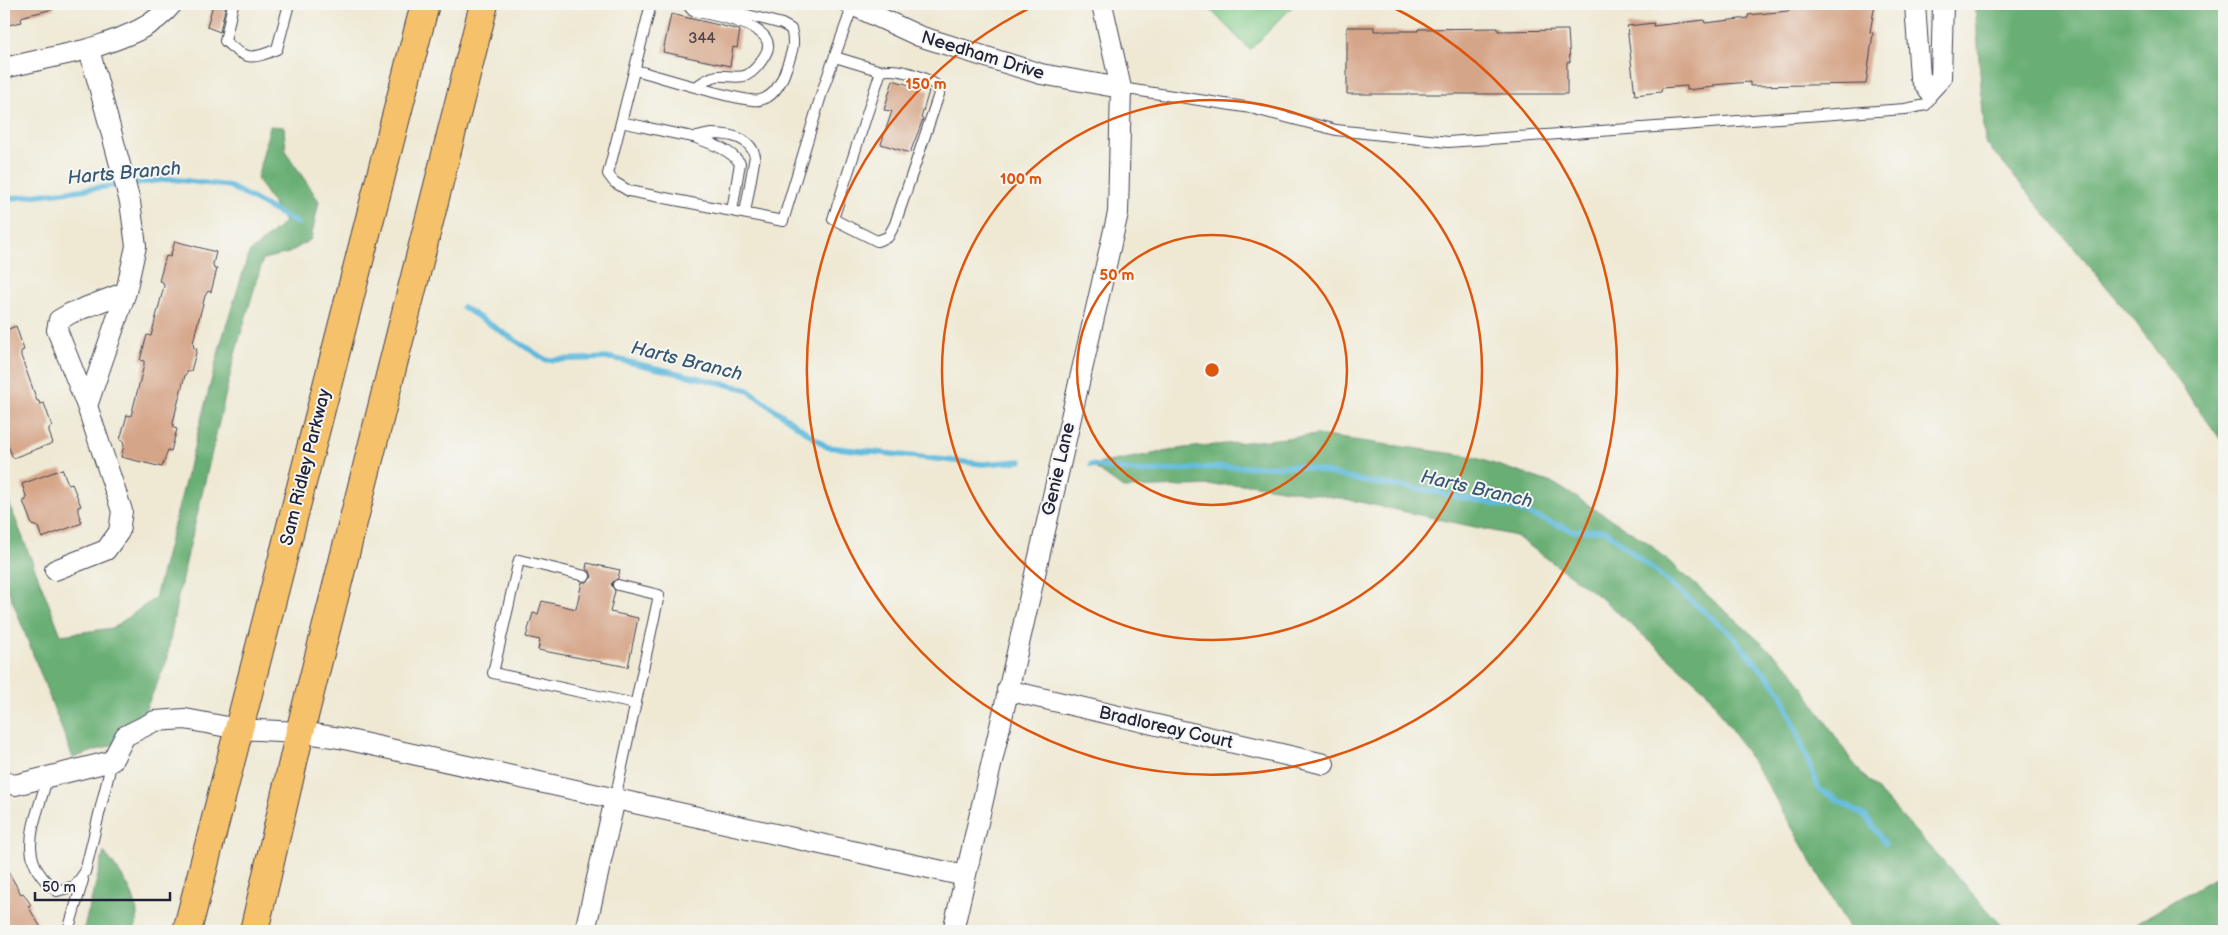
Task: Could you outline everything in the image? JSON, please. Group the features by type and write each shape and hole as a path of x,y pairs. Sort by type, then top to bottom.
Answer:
{"main road":[{"name":"Sam Ridley Parkway","path":"187,931 425,4"},
{"path":"433,205 426,175 443,91 464,4"},
{"path":"254,931 300,732 484,4"},
{"path":"433,205 449,183 459,154 499,4"}],"street":[{"path":"4,68 89,49 138,32 163,16 172,4"},
{"name":"Needham Drive","path":"852,4 919,36 1041,74 1121,88"},
{"name":"Genie Lane","path":"953,931 1118,213 1121,88 1102,4"},
{"path":"1916,4 1920,77 1929,91 1941,78 1943,4"},
{"path":"87,406 126,292 136,246 130,202 89,49"},
{"path":"55,570 106,550 119,532 122,511 87,406 57,330 59,320 71,313 126,292"},
{"name":"Bradloreay Court","path":"1007,690 1324,764"},
{"path":"4,782 15,786 112,761 125,736 155,720 185,719 238,729 300,732 340,738 965,876"},
{"path":"585,931 614,798"}],"lane":[{"path":"233,4 225,41 237,52 258,58 277,49 289,4"},
{"path":"651,4 608,174 614,182 629,191 783,221 852,4"},
{"path":"687,4 693,11 748,24 761,33 767,43 767,52 758,65 748,74 738,77 714,76 696,86"},
{"path":"635,70 759,101 769,96 782,80 795,42 791,29 782,24 706,4"},
{"path":"835,57 881,72 890,69 928,80 936,85 939,94 895,224 888,237 877,241 833,219 881,72"},
{"path":"1121,88 1251,108 1336,130 1448,142 1905,109 1926,104 1930,99 1929,91"},
{"path":"621,122 696,138 720,147 735,157 740,163 732,211"},
{"path":"696,138 710,134 736,137 747,141 753,148 755,156 753,173 745,214"},
{"path":"585,576 519,560 493,673 635,704"},
{"path":"614,798 659,595 618,585"},
{"path":"68,931 85,872 112,761"},
{"path":"47,778 32,830 30,850 41,876 57,891 75,886 85,872"}],"green space":[{"path":"1205,4 1295,4 1250,50"},
{"path":"1975,4 2224,4 2224,444 2131,316 1985,142"},
{"path":"270,126 284,127 286,152 319,201 311,239 289,253 263,259 235,354 178,596 166,663 133,738 73,758 4,579 4,490 61,635 113,628 155,598 222,339 249,253 285,222 257,179"},
{"path":"1317,435 1470,456 1555,484 1647,542 1791,669 1855,766 2007,931 1851,931 1766,782 1706,691 1600,597 1516,536 1351,500 1250,484 1123,488 1091,465 1185,448"},
{"path":"104,852 124,879 134,899 137,920 134,931 83,931"},
{"path":"2224,872 2224,931 2123,931"}],"building":[{"path":"4,4 53,4 54,9 24,16 21,19 22,22 4,26"},
{"path":"213,4 226,4 220,32 207,27"},
{"path":"1796,4 1875,4 1870,32 1873,33 1866,84 1750,86 1750,82 1713,85 1714,87 1687,90 1687,86 1662,88 1661,92 1635,95 1627,26 1654,23 1653,26 1704,20 1705,23 1748,18 1748,15 1788,11"},
{"path":"671,14 740,30 737,48 733,47 730,66 663,52"},
{"path":"1347,27 1374,27 1374,31 1498,28 1498,31 1568,30 1570,62 1567,62 1567,94 1347,94"},
{"path":"893,80 929,91 921,118 923,119 910,153 881,144 892,111 884,110"},
{"path":"175,241 216,252 213,264 214,269 217,269 211,292 208,291 205,296 196,330 193,343 194,348 197,349 191,371 188,371 185,375 176,410 173,423 174,428 177,429 171,451 168,450 162,467 121,457 124,445 123,441 120,440 127,415 131,416 144,365 144,361 140,360 147,335 151,336 164,286 163,282 159,281 166,256 170,257"},
{"path":"16,326 24,350 21,351 21,356 37,401 40,404 44,403 52,426 49,428 49,432 53,443 13,458 4,436 4,331"},
{"path":"62,469 69,485 72,484 81,506 78,507 78,512 82,523 42,538 38,527 32,525 23,501 26,500 26,496 22,484"},
{"path":"587,563 620,570 618,578 611,584 615,591 610,612 638,618 628,667 538,650 540,640 526,637 533,613 538,614 542,601 576,609 582,582 587,582 592,577 590,571 586,569"},
{"path":"4,864 21,894 23,893 31,905 28,906 43,931 4,931"}],"waterway":[{"name":"Harts Branch","path":"4,199 171,179 229,186 297,223"},
{"name":"Harts Branch","path":"463,307 546,360 612,358 746,389 827,447 983,464 1021,461"},
{"name":"Harts Branch","path":"1091,465 1140,472 1223,467 1299,466 1361,481 1426,490 1512,508 1574,531 1605,530 1730,633 1781,692 1819,789 1866,817 1885,843"}]}
